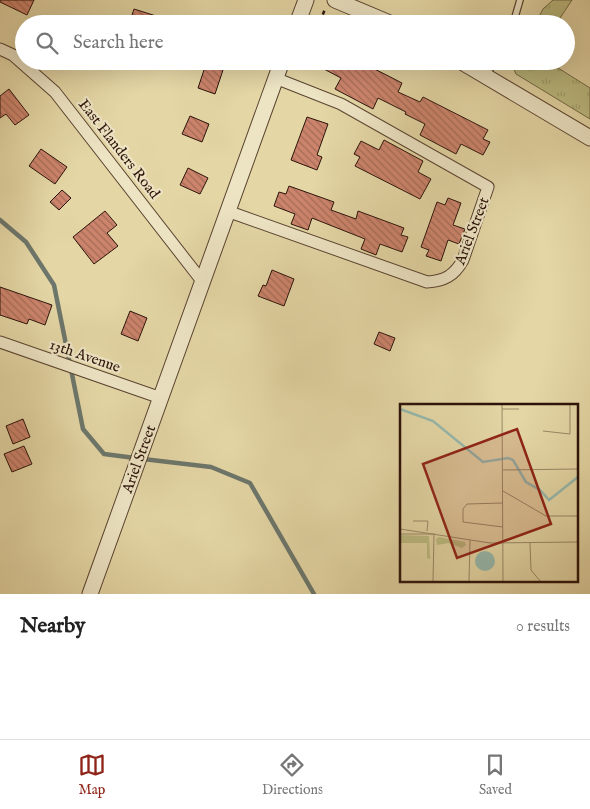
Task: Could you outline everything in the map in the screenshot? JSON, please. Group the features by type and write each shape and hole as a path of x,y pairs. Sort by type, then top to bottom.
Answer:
{"street":[{"path":"300,15 306,0"},
{"path":"335,0 371,15"},
{"name":"East Flanders Road","path":"0,49 15,57"},
{"name":"East Flanders Road","path":"30,70 55,92 202,281"},
{"name":"Ariel Street","path":"90,594 278,70"},
{"path":"475,70 590,138"},
{"name":"Ariel Street","path":"227,210 427,282 450,277 458,270 463,260 488,187 341,104 275,78"},
{"name":"13th Avenue","path":"0,342 161,398"}],"lane":[{"path":"516,15 520,0"},
{"path":"485,76 489,70"}],"green space":[{"path":"553,0 572,0 562,15 540,15 543,9"},
{"path":"514,70 561,70 590,88 590,119 516,74"}],"building":[{"path":"0,0 34,0 27,15 0,2"},
{"path":"134,9 153,15 132,15"},
{"path":"204,70 223,70 215,94 198,88"},
{"path":"326,70 377,70 402,83 398,92 420,102 423,97 488,130 483,139 490,142 483,155 461,144 456,154 420,135 425,124 405,114 406,112 378,98 373,109 335,89 341,78"},
{"path":"9,89 29,115 15,125 6,114 0,118 0,96"},
{"path":"190,116 209,124 202,142 182,134"},
{"path":"307,117 328,124 317,155 322,157 317,170 291,160"},
{"path":"384,140 423,161 418,172 431,179 420,199 355,166 360,157 354,154 361,141 379,150"},
{"path":"41,149 67,167 55,184 29,166"},
{"path":"188,168 208,178 200,194 180,185"},
{"path":"289,186 334,202 331,210 356,219 358,211 404,228 401,235 408,237 402,252 380,244 376,255 361,249 365,239 312,218 308,230 291,224 295,214 274,206 279,192 286,194"},
{"path":"62,190 71,198 59,210 50,202"},
{"path":"448,198 461,203 453,225 465,229 459,244 448,240 441,261 426,256 429,250 421,247 437,202 445,205"},
{"path":"105,211 117,225 107,233 118,246 94,264 73,237"},
{"path":"272,270 294,279 284,306 258,296 263,285 266,286"},
{"path":"0,287 52,305 45,325 29,319 27,324 0,315"},
{"path":"130,311 147,318 138,341 121,334"},
{"path":"379,332 395,338 390,351 374,344"},
{"path":"23,419 30,437 13,444 6,426"},
{"path":"24,446 32,464 12,472 4,454"}],"waterway":[{"path":"0,220 26,242 54,285 83,429 104,454 135,458"},
{"path":"143,459 211,467 250,483 314,594"}]}
